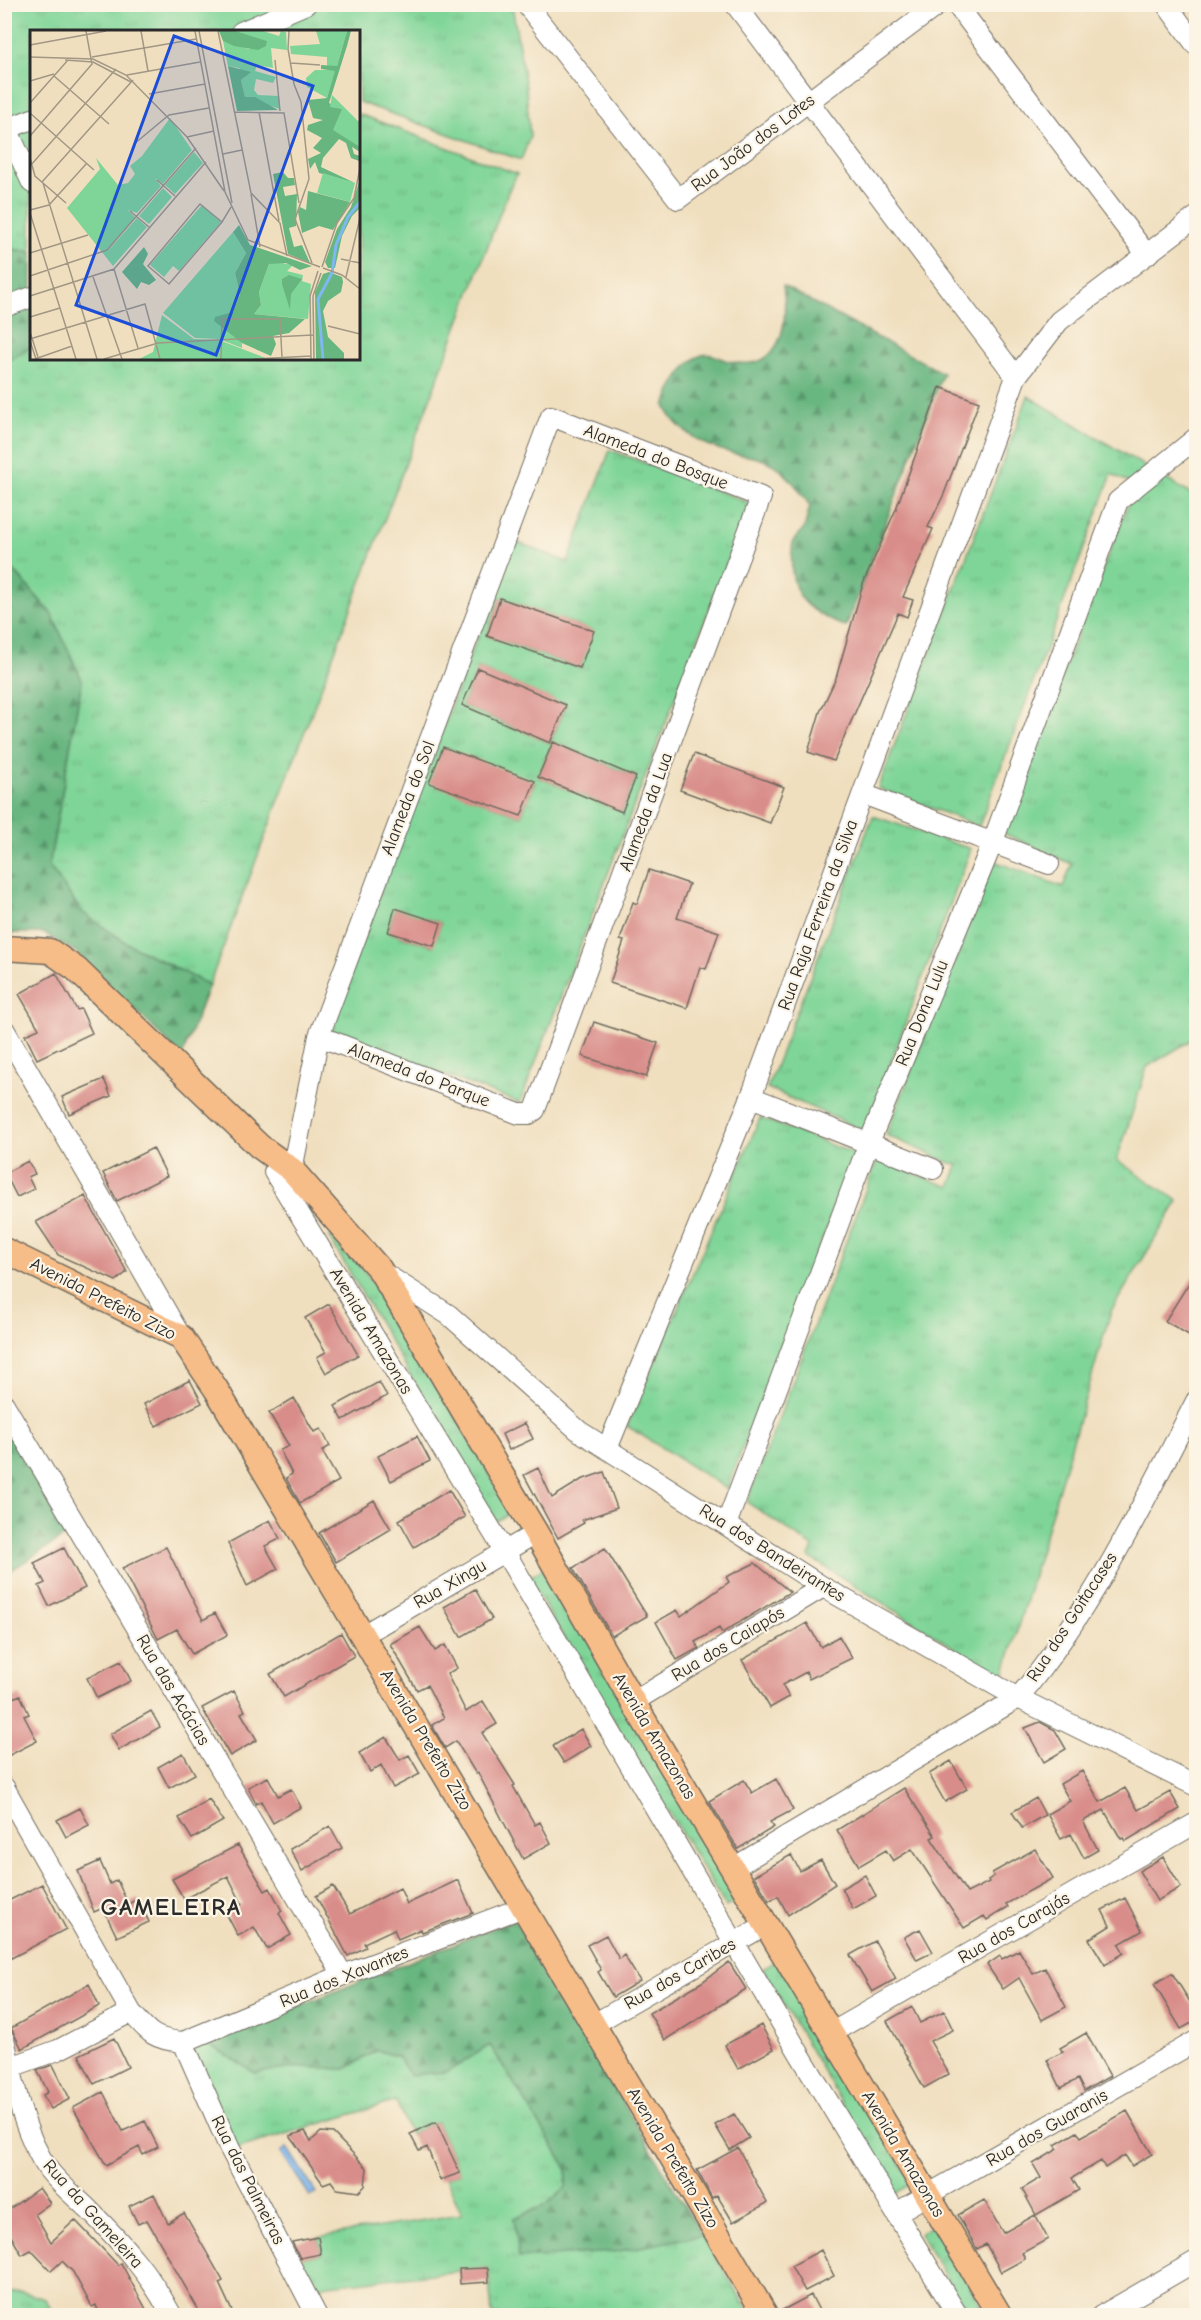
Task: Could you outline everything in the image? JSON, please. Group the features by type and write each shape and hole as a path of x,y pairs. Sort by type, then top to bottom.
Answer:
{"main road":[{"path":"4,948 50,951 76,969 259,1146 286,1176"},
{"name":"Avenida Amazonas","path":"286,1176 380,1270 633,1701 1000,2316"},
{"name":"Avenida Prefeito Zizo","path":"4,1250 181,1337 216,1389 363,1635 766,2316"}],"street":[{"path":"246,30 306,4"},
{"name":"Rua João dos Lotes","path":"526,4 678,199 939,4"},
{"path":"735,4 1016,377"},
{"path":"956,4 1147,255"},
{"path":"1166,4 1197,45"},
{"path":"30,120 6,127 30,179"},
{"name":"Rua Raja Ferreira da Silva","path":"607,1449 751,1096 1016,377 1059,321 1197,217"},
{"path":"4,308 30,298"},
{"name":"Alameda do Bosque","path":"551,416 761,497"},
{"name":"Alameda do Sol","path":"286,1176 319,1036 551,416"},
{"name":"Rua Dona Lulu","path":"726,1525 868,1145 992,844 1118,501 1197,438"},
{"name":"Alameda da Lua","path":"519,1114 529,1114 536,1110 761,497"},
{"path":"863,794 1049,864"},
{"path":"4,1029 181,1337"},
{"name":"Alameda do Parque","path":"319,1036 519,1114"},
{"path":"751,1096 868,1145 933,1169"},
{"name":"Avenida Amazonas","path":"286,1176 734,1943 958,2316"},
{"name":"Rua dos Bandeirantes","path":"380,1270 449,1315 579,1431 823,1587 1018,1698 1197,1786"},
{"name":"Rua dos Goitacases","path":"733,1868 1018,1698 1047,1662 1116,1551 1148,1496 1197,1401"},
{"name":"Rua das Acácias","path":"4,1404 343,1975"},
{"name":"Rua Xingu","path":"363,1635 536,1533"},
{"name":"Rua dos Caiapós","path":"633,1701 823,1587"},
{"path":"4,1787 130,2012 58,2050 11,2067"},
{"name":"Rua dos Carajás","path":"831,2033 1197,1823"},
{"name":"Rua dos Xavantes","path":"130,2012 149,2034 163,2041 183,2042 343,1975 524,1907"},
{"name":"Rua dos Caribes","path":"594,2024 766,1924"},
{"name":"Rua da Gameleira","path":"4,2039 32,2140 49,2170 132,2253 156,2286 172,2316"},
{"name":"Rua dos Guaranis","path":"896,2213 1197,2041"},
{"name":"Rua das Palmeiras","path":"183,2042 229,2147 317,2316"},
{"path":"1101,2316 1197,2261"}],"green space":[{"path":"4,5 512,5 526,88 530,137 521,160 360,102 360,30 30,30 30,117 5,123"},
{"path":"360,114 517,174 508,192 209,985 125,942 82,912 49,866 82,680 51,613 5,560 4,363 30,348 30,360 360,360"},
{"path":"30,127 30,252 5,248 4,133"},
{"path":"4,248 30,252 30,348 5,363"},
{"path":"783,286 943,373 846,627 818,613 808,605 800,596 795,585 791,558 793,541 804,529 810,506 792,481 774,465 764,460 715,448 695,438 677,424 665,406 670,392 684,369 702,355 709,354 728,361 746,363 760,361 770,354 778,343 782,331 785,301"},
{"path":"1028,396 1196,497 1196,1037 1147,1067 1117,1160 1178,1201 1111,1311 1003,1678 809,1557 813,1547 747,1502 877,1160 950,1187 958,1166 886,1135 994,861 1063,887 1072,864 1001,832 1135,486 1112,474 979,826 878,788"},
{"path":"610,450 750,503 520,1103 327,1031 514,541 568,562","holes":["500,598 593,631 580,668 487,636","478,668 566,706 550,743 462,705","553,742 636,777 622,812 538,777","430,782 535,782 521,816","395,909 441,923 433,946 388,932"]},
{"path":"4,560 51,613 82,680 49,866 82,912 125,942 209,985 182,1056 75,951 44,933 5,933"},
{"path":"873,816 971,849 865,1131 767,1088"},
{"path":"760,1118 855,1154 727,1489 627,1426"},
{"path":"329,1237 337,1237 385,1297 512,1512 496,1521"},
{"path":"4,1426 67,1535 5,1574 4,1574"},
{"path":"546,1567 742,1897 726,1907 528,1578"},
{"path":"514,1920 702,2235 614,2252 519,2258 514,2218 546,2205 566,2187 567,2168 490,2045 447,2072 410,2075 398,2057 377,2050 346,2069 302,2067 255,2073 206,2043"},
{"path":"776,1960 912,2183 895,2194 763,1969"},
{"path":"206,2043 255,2073 302,2067 346,2069 377,2050 447,2072 490,2045 567,2168 566,2187 546,2205 514,2218 614,2252 702,2235 751,2315 492,2315 488,2268 310,2287 293,2259 321,2254 318,2237 462,2214 446,2178 460,2173 436,2122 410,2134 396,2101 235,2149 193,2050"},
{"path":"934,2224 987,2315 968,2315 920,2234"},
{"path":"22,2292 45,2299 55,2315 5,2315 5,2293"}],"water":[{"path":"287,2148 316,2193 310,2196 281,2152"}],"building":[{"path":"940,387 979,402 944,494 928,527 933,529 903,597 913,600 907,617 898,613 834,761 808,752 820,712 836,678 863,584 896,509"},
{"path":"500,598 594,631 580,668 487,636"},
{"path":"478,668 566,705 550,743 462,705"},
{"path":"553,742 636,777 622,812 538,777"},
{"path":"443,747 535,781 521,816 429,783"},
{"path":"694,754 784,787 770,823 680,790"},
{"path":"649,870 689,884 677,918 719,932 706,969 700,967 687,1008 610,983 624,941 620,940 633,902 637,904"},
{"path":"395,908 441,923 434,946 388,932"},
{"path":"56,973 77,1010 81,1009 92,1033 37,1059 25,1035 39,1029 19,994"},
{"path":"594,1022 658,1043 646,1077 582,1056"},
{"path":"104,1079 111,1096 69,1114 62,1097"},
{"path":"153,1148 167,1176 117,1201 103,1173"},
{"path":"28,1161 35,1174 28,1177 34,1189 17,1197 5,1173"},
{"path":"85,1196 127,1272 116,1281 58,1255 36,1222"},
{"path":"1197,1270 1197,1340 1165,1321"},
{"path":"329,1304 358,1355 326,1373 317,1357 326,1352 305,1318"},
{"path":"190,1380 202,1403 156,1426 144,1404"},
{"path":"379,1382 387,1396 343,1420 335,1406"},
{"path":"294,1398 314,1432 321,1429 330,1446 322,1451 339,1481 300,1503 286,1478 292,1474 280,1450 289,1446 269,1413"},
{"path":"525,1423 533,1439 509,1450 502,1434"},
{"path":"417,1436 430,1461 391,1481 378,1456"},
{"path":"538,1468 552,1498 581,1480 604,1472 617,1508 582,1520 584,1523 558,1538 524,1475"},
{"path":"449,1490 465,1517 414,1547 399,1520"},
{"path":"374,1500 391,1529 336,1562 319,1533"},
{"path":"270,1520 280,1539 265,1546 278,1569 247,1586 228,1543"},
{"path":"166,1547 203,1620 215,1613 227,1635 192,1654 177,1629 158,1639 122,1568"},
{"path":"64,1548 85,1588 49,1606 39,1586 45,1583 34,1563"},
{"path":"605,1548 647,1616 612,1636 573,1568"},
{"path":"755,1563 790,1592 722,1633 719,1628 695,1642 699,1648 677,1660 656,1622 677,1610 681,1616 729,1582 726,1577"},
{"path":"475,1589 492,1619 461,1637 444,1607"},
{"path":"807,1623 821,1647 839,1636 852,1658 809,1679 806,1672 782,1685 789,1697 770,1708 742,1660"},
{"path":"420,1627 435,1651 445,1645 457,1668 447,1674 466,1712 483,1701 497,1724 482,1733 515,1785 513,1786 535,1825 540,1822 551,1843 523,1859 478,1773 476,1774 456,1741 445,1748 432,1725 444,1718 427,1685 417,1690 390,1644"},
{"path":"341,1633 354,1656 284,1697 270,1674"},
{"path":"121,1661 131,1681 97,1698 87,1678"},
{"path":"234,1691 245,1711 241,1713 257,1740 230,1756 202,1708"},
{"path":"20,1695 29,1714 24,1716 37,1741 4,1758 4,1702"},
{"path":"151,1711 160,1727 119,1750 110,1734"},
{"path":"1040,1722 1055,1730 1066,1749 1044,1762 1025,1728"},
{"path":"581,1729 591,1746 564,1763 553,1746"},
{"path":"386,1737 400,1760 409,1755 420,1774 393,1788 381,1765 370,1772 359,1753"},
{"path":"183,1753 195,1774 169,1788 158,1767"},
{"path":"951,1761 967,1789 945,1802 929,1774"},
{"path":"1082,1771 1100,1802 1125,1788 1138,1810 1170,1792 1180,1809 1126,1841 1124,1838 1121,1839 1104,1810 1083,1821 1098,1850 1084,1858 1071,1834 1061,1839 1047,1814 1070,1801 1060,1784"},
{"path":"268,1777 278,1796 291,1789 301,1807 273,1823 261,1801 256,1804 248,1787"},
{"path":"776,1779 793,1810 770,1822 774,1827 738,1849 709,1801 744,1780 752,1793"},
{"path":"904,1788 935,1836 931,1838 967,1893 989,1882 988,1880 994,1876 992,1873 1035,1849 1053,1878 1006,1904 1008,1907 987,1920 984,1916 964,1928 912,1849 893,1861 886,1850 859,1866 837,1830"},
{"path":"1036,1798 1045,1815 1022,1828 1012,1812"},
{"path":"209,1799 223,1821 192,1839 179,1818"},
{"path":"80,1808 89,1825 66,1837 57,1820"},
{"path":"330,1826 342,1848 302,1871 290,1849"},
{"path":"238,1845 265,1891 270,1888 282,1911 279,1913 291,1935 267,1949 254,1927 238,1936 226,1913 242,1904 228,1876 184,1899 172,1879"},
{"path":"791,1855 800,1871 821,1860 835,1884 788,1915 778,1896 769,1901 754,1876"},
{"path":"1163,1857 1181,1887 1157,1901 1139,1871"},
{"path":"100,1861 110,1884 117,1880 128,1904 138,1899 149,1922 117,1937 103,1908 94,1912 78,1871"},
{"path":"865,1875 876,1896 853,1909 842,1888"},
{"path":"458,1880 473,1913 422,1932 421,1929 398,1939 394,1929 364,1943 366,1947 348,1956 316,1896 333,1886 350,1914 400,1888 407,1904"},
{"path":"42,1884 66,1929 4,1962 4,1903"},
{"path":"1125,1898 1142,1931 1119,1944 1124,1953 1105,1965 1089,1939 1110,1926 1102,1910"},
{"path":"920,1929 933,1952 917,1960 904,1937"},
{"path":"606,1935 619,1959 624,1955 640,1981 613,1997 598,1972 601,1970 587,1945"},
{"path":"875,1941 896,1979 872,1992 850,1955"},
{"path":"1019,1950 1033,1974 1045,1968 1066,2007 1042,2020 1019,1978 1003,1989 987,1965 1000,1956 1002,1959"},
{"path":"729,1962 746,1989 665,2040 649,2013 702,1982"},
{"path":"1172,1973 1197,2013 1197,2020 1181,2029 1154,1984"},
{"path":"89,1984 99,2006 22,2049 11,2028"},
{"path":"912,2007 920,2023 944,2011 953,2030 930,2041 949,2074 924,2088 887,2021"},
{"path":"761,2025 774,2049 738,2069 725,2045"},
{"path":"1086,2033 1110,2076 1084,2091 1078,2079 1061,2088 1047,2060 1063,2052 1060,2048"},
{"path":"114,2038 128,2067 94,2084 79,2055"},
{"path":"53,2065 70,2099 51,2109 43,2095 48,2092 37,2070"},
{"path":"103,2092 123,2131 145,2121 158,2147 143,2155 139,2147 106,2165 73,2108"},
{"path":"1127,2111 1152,2154 1132,2166 1125,2155 1105,2168 1101,2161 1072,2178 1079,2190 1036,2215 1022,2189 1041,2178 1033,2164 1058,2149 1055,2145 1077,2132 1081,2137"},
{"path":"734,2114 749,2138 730,2150 715,2125"},
{"path":"436,2122 460,2173 440,2180 427,2147 419,2151 410,2134"},
{"path":"305,2131 311,2141 321,2132 333,2133 367,2168 365,2186 359,2192 337,2189 331,2181 323,2184 290,2136"},
{"path":"738,2148 767,2203 733,2222 717,2195 712,2198 697,2170"},
{"path":"39,2188 50,2203 35,2214 51,2242 75,2220 118,2265 121,2263 147,2311 136,2316 100,2316 96,2305 92,2307 73,2272 62,2261 51,2271 31,2250 22,2255 4,2224 4,2213"},
{"path":"154,2194 168,2223 184,2213 223,2281 219,2283 232,2311 222,2316 202,2316 147,2220 138,2224 129,2206"},
{"path":"984,2200 1003,2233 1035,2215 1048,2239 1022,2253 1025,2259 1001,2272 986,2244 977,2249 958,2215"},
{"path":"318,2237 321,2254 300,2258 292,2242"},
{"path":"821,2250 834,2276 805,2291 791,2266"},
{"path":"488,2268 489,2282 460,2284 459,2269"},
{"path":"811,2295 822,2316 780,2316 779,2312"}],"district":[{"name":"GAMELEIRA","path":"171,1907"}]}
